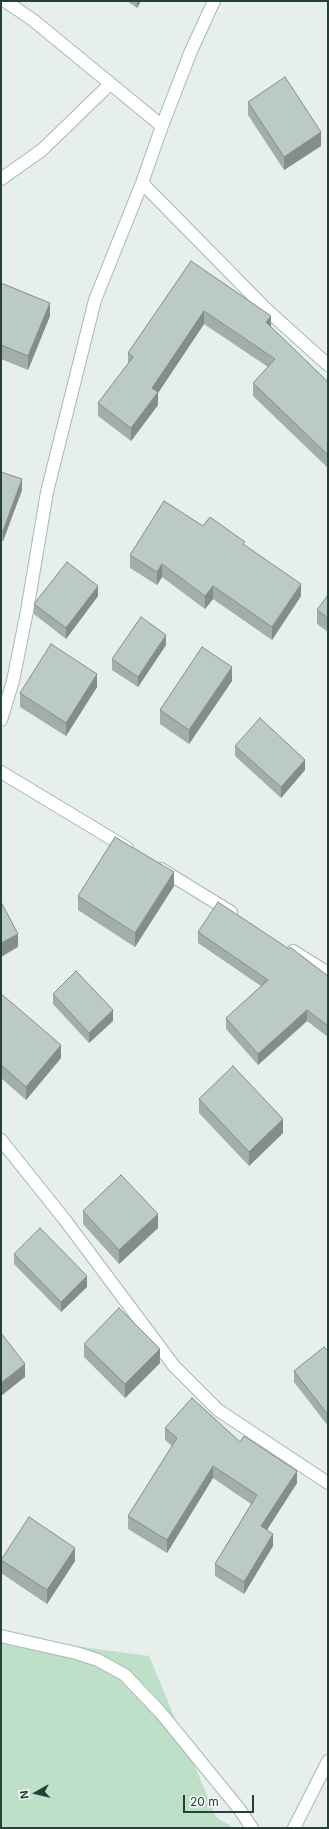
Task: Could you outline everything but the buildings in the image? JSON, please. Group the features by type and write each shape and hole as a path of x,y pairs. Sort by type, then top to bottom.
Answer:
{"street":[{"path":"5,1 33,20 162,126"},
{"path":"1,720 13,680 27,611 47,492 95,300 142,183 191,51 214,1"},
{"path":"1,179 42,150 110,84"},
{"path":"142,183 267,310 328,365"},
{"path":"1,772 136,854"},
{"path":"150,862 243,920"},
{"path":"282,944 328,973"},
{"path":"1,1140 65,1220 174,1366 218,1410 328,1483"},
{"path":"1,1636 76,1653 98,1660 125,1675 161,1713 240,1810 252,1828"},
{"path":"294,1828 328,1762"}],"green space":[{"path":"1,1636 149,1656 216,1817 234,1828 1,1828"}]}
